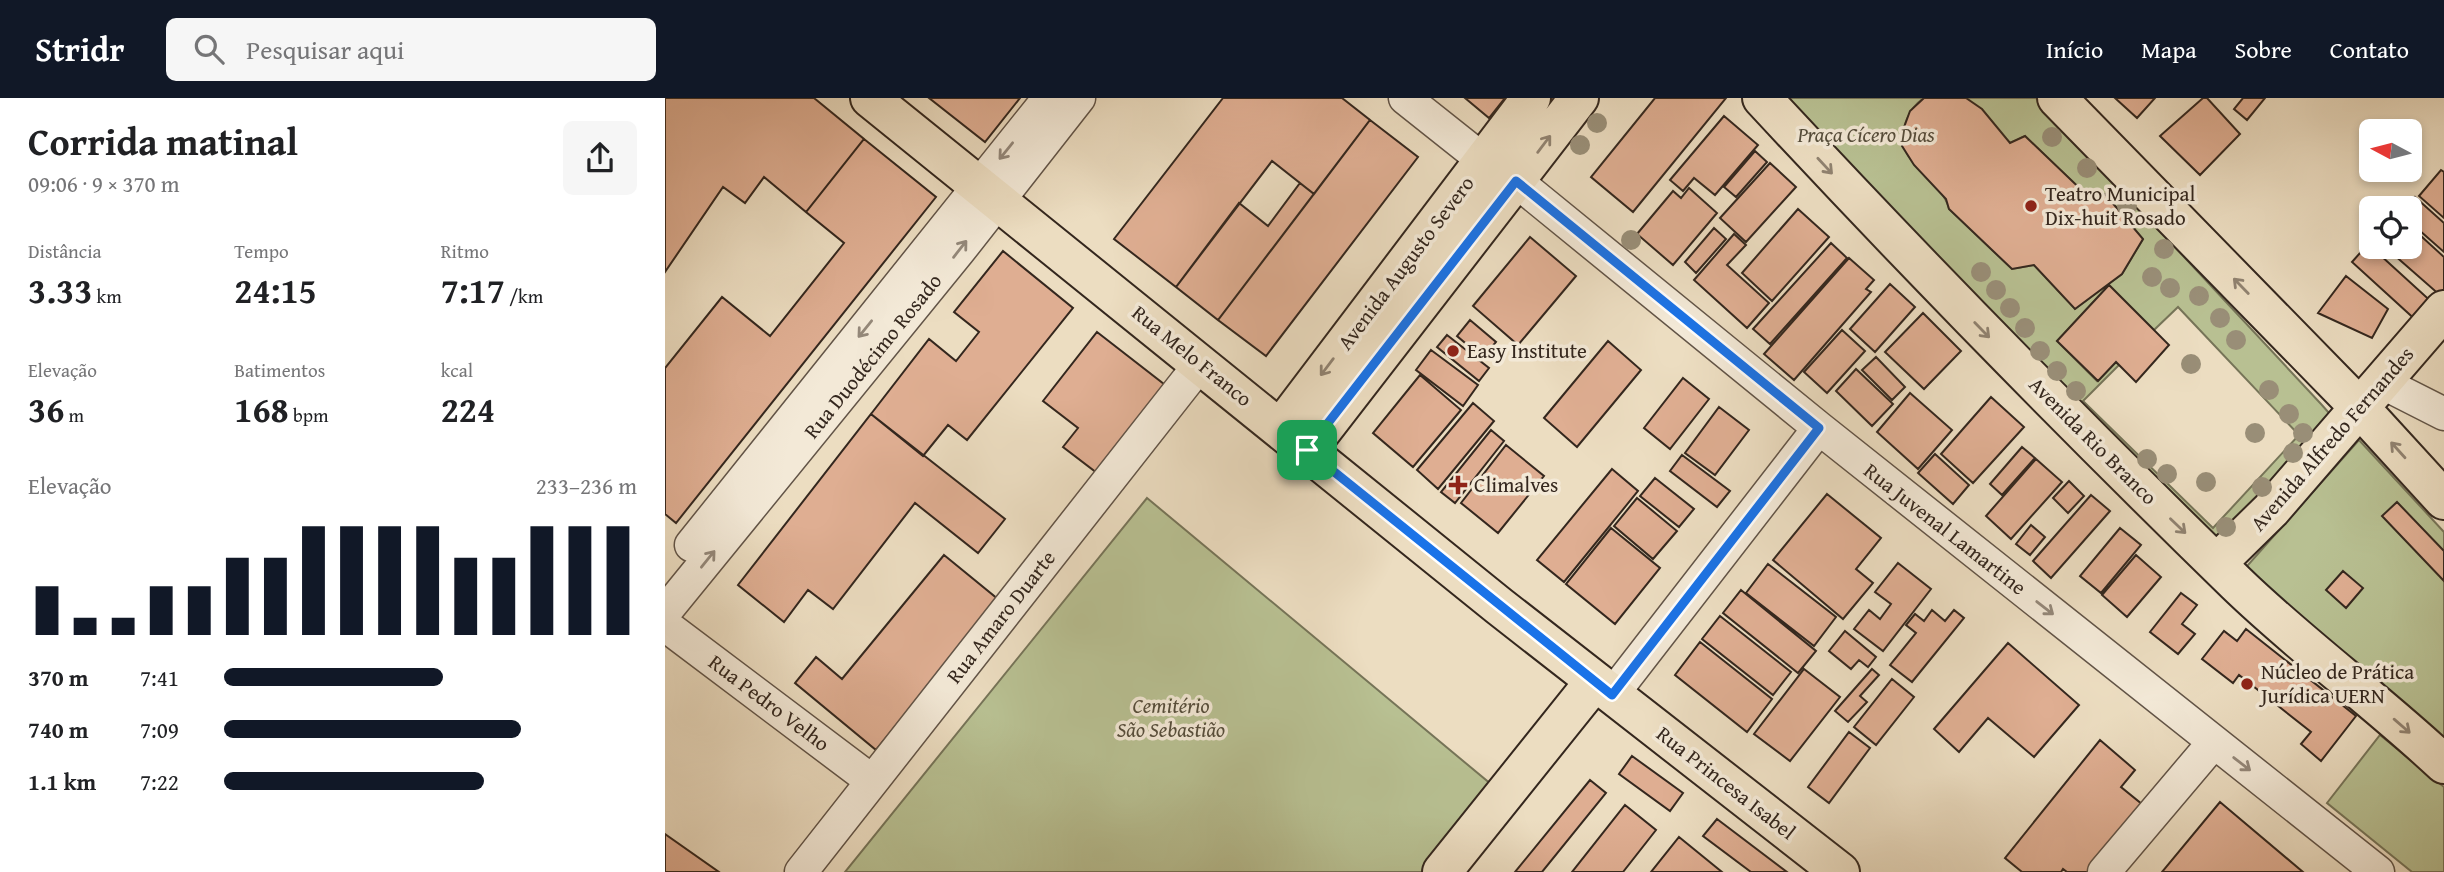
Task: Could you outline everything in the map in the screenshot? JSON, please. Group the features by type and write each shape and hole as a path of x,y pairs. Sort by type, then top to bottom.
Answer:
{"main road":[{"name":"Rua Melo Franco","path":"870,98 1603,688"},
{"name":"Avenida Augusto Severo","path":"1294,439 1483,160 1531,98"},
{"name":"Avenida Augusto Severo","path":"1294,439 1516,181 1579,98"},
{"name":"Avenida Rio Branco","path":"1762,98 1913,259 2085,435 2277,621 2444,764"},
{"path":"2057,98 2371,395 2444,500"},
{"name":"Avenida Alfredo Fernandes","path":"2217,563 2271,510 2444,310"},
{"path":"1442,872 1603,688"},
{"path":"1472,872 1603,688"},
{"name":"Rua Princesa Isabel","path":"1603,688 1840,872"}],"street":[{"name":"Rua Duodécimo Rosado","path":"665,612 959,251 988,193 1049,98"},
{"name":"Rua Duodécimo Rosado","path":"665,578 988,193 1079,98"},
{"path":"1405,98 1483,160"},
{"name":"Rua Juvenal Lamartine","path":"1516,181 1819,428 2378,872"},
{"name":"Rua Amaro Duarte","path":"801,872 1201,363"},
{"path":"2371,395 2444,414"},
{"path":"1603,688 1819,428"},
{"name":"Rua Pedro Velho","path":"665,625 872,781"},
{"path":"2104,872 2214,742"}],"green space":[{"name":"Praça Cícero Dias","path":"1780,98 1924,98 1910,113 1903,135 1904,147 1917,168 1936,186 1949,209 2012,269 2034,265 2075,309 2122,274 2143,239 2105,194 2095,203 2025,136 2010,143 1966,98 2036,98 2329,413 2322,427 2235,531 2204,548","holes":["2109,285 2154,330 2178,307 2299,435 2213,528 2083,401 2119,365 2116,362 2097,381 2057,341"]},
{"path":"2359,440 2444,532 2444,746 2240,574"},
{"name":"Cemitério São Sebastião","path":"1147,498 1492,785 1422,872 845,872"},
{"path":"2380,735 2444,787 2444,872 2412,872 2327,803"}],"building":[{"path":"665,98 814,98 864,139 806,212 764,177 745,203 723,187 665,272"},
{"path":"929,98 1020,98 985,142"},
{"path":"1223,98 1342,98 1370,120 1314,194 1272,161 1176,287 1114,239"},
{"path":"1465,98 1505,98 1489,118"},
{"path":"1655,98 1726,98 1633,212 1591,177"},
{"name":"Teatro Municipal Dix-huit Rosado","path":"1924,98 1966,98 1982,109 2010,143 2025,136 2095,203 2105,194 2143,239 2122,274 2075,309 2034,265 2012,269 1949,209 1946,199 1914,165 1902,146 1903,130 1910,111"},
{"path":"2115,98 2155,98 2137,118"},
{"path":"2203,98 2207,98 2240,134 2200,175 2160,136"},
{"path":"2243,98 2265,98 2247,120 2234,109"},
{"path":"1724,116 1758,145 1715,195 1694,178 1683,191 1670,180"},
{"path":"1370,120 1418,157 1266,356 1218,320"},
{"path":"864,139 936,197 676,523 665,514 665,368 722,297 770,336 844,243 806,212"},
{"path":"1755,151 1767,162 1736,197 1724,187"},
{"path":"1770,163 1796,187 1746,242 1720,218"},
{"path":"2441,170 2444,172 2444,218 2419,196"},
{"path":"1300,183 1314,194 1218,320 1176,287 1239,203 1268,226"},
{"path":"1689,188 1717,213 1673,265 1637,234 1673,191 1681,198"},
{"path":"2422,203 2444,223 2444,252 2422,233"},
{"path":"1798,209 1829,237 1772,301 1742,273"},
{"path":"1714,228 1726,239 1696,273 1685,262"},
{"path":"1734,234 1746,245 1727,265 1769,303 1747,328 1694,280"},
{"path":"1530,237 1576,276 1518,345 1473,306"},
{"path":"2422,237 2444,257 2442,297 2399,259 2422,259"},
{"path":"1831,243 1847,258 1770,344 1753,329"},
{"path":"1003,251 1073,308 967,440 948,425 923,456 871,414 929,339 956,361 979,332 954,312"},
{"path":"2359,254 2359,259 2384,259 2435,305 2419,323 2352,262"},
{"path":"1849,258 1874,280 1866,289 1871,292 1794,380 1764,354"},
{"path":"2346,276 2388,309 2372,338 2318,313"},
{"path":"1890,284 1915,307 1875,352 1850,329"},
{"path":"2109,285 2169,345 2136,382 2116,362 2098,381 2057,341"},
{"path":"1923,313 1961,351 1924,389 1885,352"},
{"path":"1470,320 1496,342 1483,358 1457,336"},
{"path":"1842,330 1865,351 1827,393 1804,372"},
{"path":"1097,332 1169,388 1101,476 1063,447 1078,428 1043,401"},
{"path":"1447,335 1489,368 1479,381 1437,347"},
{"path":"1608,341 1641,370 1577,447 1544,418"},
{"path":"1431,350 1478,385 1463,406 1416,370"},
{"path":"1876,357 1905,387 1892,400 1862,370"},
{"path":"1856,369 1893,404 1872,426 1836,391"},
{"path":"1420,375 1461,410 1413,467 1373,433"},
{"path":"1683,378 1709,399 1670,449 1644,428"},
{"path":"1910,393 1952,430 1918,469 1877,432"},
{"path":"1991,397 2024,427 1973,483 1941,454"},
{"path":"1473,403 1494,421 1438,489 1417,470"},
{"path":"1719,407 1749,430 1715,475 1685,453"},
{"path":"871,414 1005,519 978,553 915,503 833,609 808,590 784,622 738,585"},
{"path":"1491,430 1504,441 1455,503 1441,492"},
{"path":"1506,445 1544,476 1498,533 1461,503"},
{"path":"2022,447 2035,458 2002,495 1990,484"},
{"path":"1935,454 1969,485 1953,504 1918,473"},
{"path":"1682,455 1730,491 1717,507 1670,471"},
{"path":"2036,459 2062,482 2011,539 1986,516"},
{"path":"1612,469 1638,491 1564,582 1537,560"},
{"path":"1655,478 1694,509 1679,527 1640,496"},
{"path":"2069,481 2084,496 2068,513 2053,498"},
{"path":"1827,494 1881,538 1856,569 1873,583 1843,619 1773,560"},
{"path":"2091,495 2110,511 2051,578 2033,561"},
{"path":"1637,498 1677,531 1653,559 1614,526"},
{"path":"2397,502 2444,551 2444,581 2382,516"},
{"path":"2031,525 2045,537 2030,555 2016,544"},
{"path":"1611,528 1660,568 1615,624 1566,584"},
{"path":"2120,528 2141,545 2101,593 2080,576"},
{"path":"944,555 999,600 876,750 795,683 816,657 842,679"},
{"path":"2136,555 2161,577 2127,617 2102,595"},
{"path":"1898,563 1931,589 1883,651 1854,629 1869,610 1880,619 1891,604 1875,592"},
{"path":"1768,564 1836,617 1814,646 1746,593"},
{"path":"2343,571 2363,588 2346,608 2326,590"},
{"path":"1741,590 1816,651 1798,673 1723,613"},
{"path":"2181,593 2197,605 2182,624 2195,634 2178,654 2150,632"},
{"path":"1932,610 1945,621 1954,610 1964,618 1912,682 1890,665 1916,633 1906,625 1915,614 1924,621"},
{"path":"1720,616 1791,672 1773,695 1702,639"},
{"path":"2246,629 2356,716 2321,761 2301,744 2311,732 2239,675 2233,683 2202,659 2224,631 2237,641"},
{"path":"1845,631 1876,657 1868,667 1859,660 1851,669 1829,651"},
{"path":"1700,642 1772,699 1747,732 1675,675"},
{"path":"2008,643 2079,705 2034,757 1988,718 1959,752 1934,729"},
{"path":"1804,669 1840,697 1790,761 1754,734"},
{"path":"1872,669 1879,675 1860,696 1867,702 1848,722 1835,711"},
{"path":"1892,679 1914,697 1876,745 1854,727"},
{"path":"1849,732 1870,748 1829,803 1808,787"},
{"path":"2100,740 2135,770 2121,787 2143,805 2089,872 2067,872 2063,869 2061,872 2022,872 2005,858"},
{"path":"1632,756 1683,793 1670,811 1619,774"},
{"path":"1590,780 1606,793 1542,872 1515,872"},
{"path":"2220,802 2303,872 2162,872"},
{"path":"1625,805 1656,830 1623,872 1572,872"},
{"path":"1717,819 1787,872 1751,872 1703,836"},
{"path":"665,834 719,872 665,872"},
{"path":"1679,837 1722,872 1651,872"}],"place":[{"name":"Teatro Municipal Dix-huit Rosado","path":"2031,206"},
{"name":"Easy Institute","path":"1453,351"},
{"name":"Climalves","path":"1458,485"},
{"name":"Núcleo de Prática Jurídica UERN","path":"2247,684"}],"route":[{"path":"1516,181 1819,428 1612,695 1307,450 1516,181"}]}
